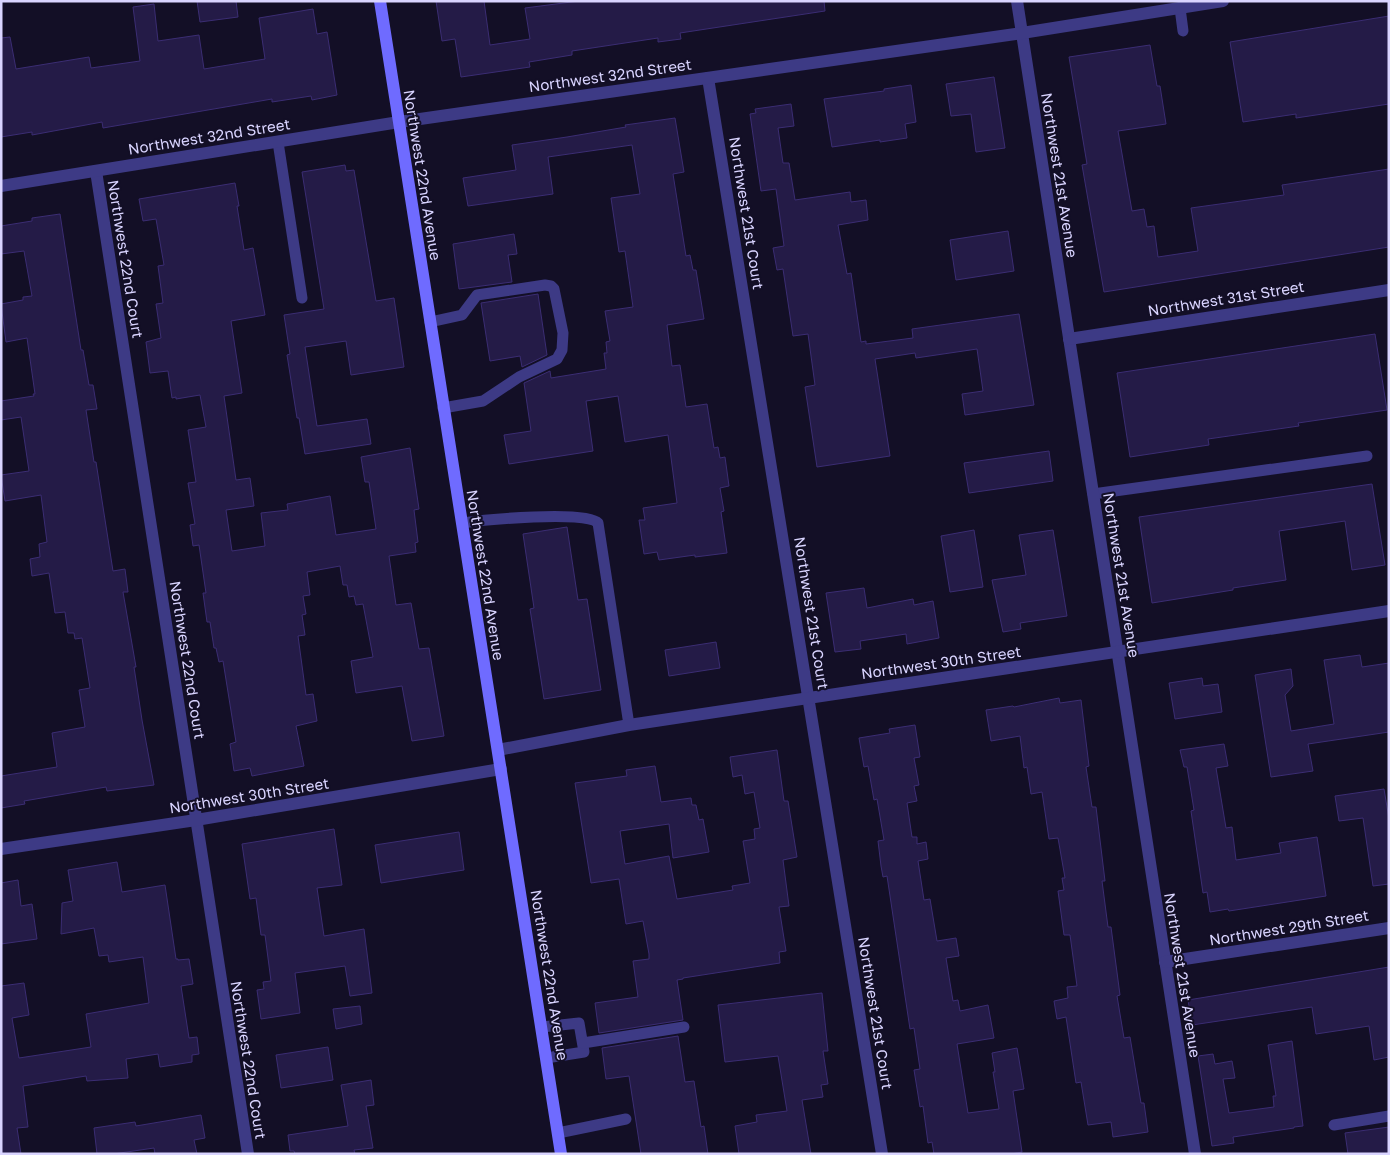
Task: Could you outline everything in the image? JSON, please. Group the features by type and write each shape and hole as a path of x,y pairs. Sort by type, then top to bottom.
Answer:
{"main road":[{"name":"Northwest 22nd Avenue","path":"380,1 561,1154"}],"street":[{"name":"Northwest 21st Avenue","path":"1017,1 1195,1154"},
{"name":"Northwest 32nd Street","path":"1,186 399,122 1223,1"},
{"name":"Northwest 21st Court","path":"708,78 882,1154"},
{"name":"Northwest 22nd Court","path":"96,170 248,1154"},
{"name":"Northwest 31st Street","path":"1069,339 1389,290"},
{"name":"Northwest 30th Street","path":"498,750 629,724 1389,611"},
{"name":"Northwest 30th Street","path":"1,849 196,820 501,769"},
{"name":"Northwest 29th Street","path":"1165,962 1389,928"}],"lane":[{"path":"1180,8 1183,31"},
{"path":"278,142 302,298"},
{"path":"430,322 462,315 476,295 545,285 551,286 554,289 563,333 562,350 557,359 520,377 483,401 443,408"},
{"path":"1093,494 1367,456"},
{"path":"462,523 495,519 580,517 596,520 629,724"},
{"path":"542,1027 579,1023 583,1043 584,1052 546,1058"},
{"path":"583,1043 684,1027"},
{"path":"1334,1125 1389,1116"},
{"path":"558,1133 626,1119"}],"building":[{"path":"197,1 236,1 238,17 200,22"},
{"path":"436,1 484,1 490,45 530,39 525,8 579,1 824,1 825,11 680,33 681,39 658,42 658,38 572,51 572,55 529,62 530,67 461,77 455,39 442,41"},
{"path":"154,4 158,41 199,35 204,69 265,59 259,18 313,9 317,34 327,32 337,95 312,100 311,96 272,102 272,99 103,128 102,122 32,135 32,132 1,137 1,38 10,37 16,69 89,57 91,68 140,61 133,7"},
{"path":"1389,16 1389,104 1296,118 1296,114 1243,122 1230,42"},
{"path":"1150,45 1157,86 1160,86 1166,124 1118,131 1132,211 1144,209 1147,227 1154,226 1158,257 1198,251 1191,208 1284,195 1282,185 1389,169 1389,247 1104,292 1082,165 1087,164 1069,57"},
{"path":"994,77 1005,148 976,152 971,114 951,116 946,84"},
{"path":"911,85 916,122 905,124 907,138 832,147 824,99 884,91 884,89"},
{"path":"791,104 794,126 778,128 783,163 789,163 795,200 850,192 851,202 866,200 868,220 838,225 847,274 851,273 861,342 866,341 866,344 913,338 912,329 1019,314 1034,405 965,415 962,394 983,391 977,349 916,358 915,353 875,359 890,456 817,467 805,387 815,385 808,334 793,336 783,269 777,270 773,248 784,246 776,189 761,191 750,114 756,113 755,109"},
{"path":"675,118 684,172 673,174 686,256 690,255 693,270 696,270 704,319 667,325 672,366 680,365 686,407 707,404 714,448 718,447 720,458 725,457 729,486 720,488 724,511 721,512 727,553 659,560 657,552 644,554 639,520 645,520 643,508 677,503 668,435 625,442 618,396 586,401 593,451 509,464 504,435 531,431 524,383 550,371 551,378 606,369 604,353 607,353 606,342 610,341 605,311 633,307 625,251 619,252 611,198 640,194 632,145 548,157 553,194 468,206 463,178 516,170 512,145"},
{"path":"345,165 346,171 354,170 376,301 394,298 404,367 351,375 346,341 305,347 317,426 367,419 371,444 305,454 287,355 290,354 284,315 324,309 302,172"},
{"path":"235,183 244,250 253,248 265,315 231,321 242,393 224,396 236,480 250,478 254,506 226,510 232,551 265,546 261,513 288,510 287,504 330,496 336,535 376,529 369,482 365,482 361,457 410,448 419,509 414,510 418,542 415,543 416,552 389,556 396,605 411,603 419,649 429,648 444,736 412,741 402,686 356,693 351,661 373,657 363,604 356,605 354,596 349,597 347,585 343,585 340,566 307,572 310,595 303,596 306,614 302,615 305,635 298,636 306,695 313,694 317,721 296,726 304,766 252,776 250,768 234,771 230,744 236,742 223,661 219,662 216,648 214,648 210,622 207,622 203,593 206,593 199,545 193,546 190,525 195,524 188,483 196,482 188,430 206,427 200,395 172,398 168,371 150,373 146,342 161,338 156,304 163,303 158,266 164,265 156,219 143,221 139,199"},
{"path":"60,214 81,350 83,350 89,385 93,385 97,409 86,410 94,462 96,462 113,571 125,569 128,592 123,592 136,667 134,667 142,720 154,785 107,791 106,787 24,801 25,804 1,808 1,776 57,767 52,733 85,727 79,690 90,688 82,638 75,639 74,633 68,633 65,612 55,613 49,573 32,576 30,559 40,557 39,544 47,542 41,495 5,501 1,475 29,471 21,417 1,420 1,401 34,396 33,394 35,394 27,338 6,342 1,304 23,300 23,297 32,296 24,251 1,254 1,226 32,221 32,218"},
{"path":"1008,231 1014,271 956,280 950,240"},
{"path":"514,234 517,254 508,255 512,282 459,289 453,244"},
{"path":"538,294 547,355 522,367 520,356 490,361 481,303"},
{"path":"1375,334 1387,410 1298,423 1299,426 1208,439 1209,445 1130,457 1117,373"},
{"path":"1049,451 1053,481 969,493 964,463"},
{"path":"1372,484 1385,565 1352,570 1345,521 1279,531 1286,580 1152,603 1139,517"},
{"path":"567,527 578,600 587,599 601,690 544,699 530,609 534,608 523,534"},
{"path":"974,530 983,587 950,592 941,536"},
{"path":"1053,530 1067,616 1020,623 1021,629 1003,632 992,580 1026,575 1019,535"},
{"path":"864,588 867,608 913,599 914,605 933,601 939,638 907,644 906,634 860,641 861,649 835,652 826,593"},
{"path":"716,642 720,668 669,676 665,650"},
{"path":"1360,655 1362,667 1389,663 1389,732 1308,744 1313,771 1271,777 1255,675 1291,669 1293,686 1285,695 1291,731 1334,724 1324,660"},
{"path":"1202,678 1203,686 1218,684 1222,712 1175,719 1169,683"},
{"path":"1059,698 1060,703 1081,700 1089,766 1086,767 1092,807 1096,807 1105,881 1102,881 1108,927 1111,927 1120,995 1117,996 1124,1038 1130,1037 1148,1132 1113,1137 1111,1122 1088,1125 1081,1082 1076,1083 1066,1017 1057,1019 1054,1001 1068,998 1067,987 1077,986 1070,935 1064,935 1058,891 1064,890 1062,878 1065,878 1058,838 1049,839 1042,792 1031,794 1027,767 1024,768 1020,736 991,741 986,710 1014,707"},
{"path":"915,725 920,757 914,758 919,785 914,786 917,801 907,803 912,837 917,837 917,844 926,842 928,859 918,861 924,900 930,899 937,941 956,938 959,956 946,958 953,1001 958,1000 960,1011 988,1005 994,1038 957,1044 968,1113 999,1109 992,1053 1017,1048 1024,1089 1013,1091 1022,1152 1011,1154 934,1154 932,1142 928,1143 923,1106 920,1107 914,1070 920,1069 914,1028 910,1029 887,876 883,877 881,866 878,841 884,840 877,799 874,800 868,766 864,767 859,738 890,733 889,729"},
{"path":"1224,744 1228,766 1216,768 1226,828 1232,827 1236,860 1281,853 1279,843 1317,837 1326,896 1229,911 1228,909 1210,912 1207,892 1203,893 1191,811 1194,810 1187,767 1184,767 1180,750"},
{"path":"777,750 784,801 788,801 797,857 783,860 789,906 779,907 786,951 779,952 780,963 677,980 683,1020 599,1033 595,1003 638,997 633,961 649,959 649,954 643,921 626,924 619,879 591,883 575,783 627,776 626,770 655,766 661,802 691,798 692,805 696,805 699,820 703,819 709,852 673,858 669,824 620,831 625,864 669,856 677,899 733,890 732,886 750,883 743,841 755,839 754,829 760,828 754,792 745,794 742,775 733,777 730,757"},
{"path":"1384,789 1389,819 1389,884 1373,886 1363,818 1339,821 1335,796"},
{"path":"334,829 342,885 317,888 324,936 364,929 372,993 350,996 345,966 295,973 300,1013 261,1019 257,990 264,989 263,982 271,981 265,935 261,935 256,898 250,899 242,844"},
{"path":"459,832 464,870 381,883 375,845"},
{"path":"117,862 122,892 165,885 176,959 189,959 193,984 181,986 189,1038 197,1037 199,1054 192,1055 192,1062 160,1067 158,1054 126,1059 128,1078 87,1081 86,1076 23,1086 28,1127 17,1128 21,1154 1,1154 1,986 24,983 29,1015 12,1018 19,1058 91,1047 86,1014 149,1003 143,957 109,962 108,955 99,956 94,928 61,934 62,903 73,901 68,870"},
{"path":"18,880 21,906 32,904 37,939 1,944 1,883"},
{"path":"1389,967 1389,1057 1374,1060 1369,1026 1316,1034 1312,1007 1192,1025 1188,1000"},
{"path":"822,993 828,1051 823,1051 828,1084 821,1085 823,1097 802,1100 811,1154 739,1154 735,1126 757,1122 756,1115 787,1111 778,1056 725,1062 718,1005"},
{"path":"360,1006 362,1024 336,1029 333,1009"},
{"path":"678,1036 685,1082 694,1081 701,1127 704,1126 708,1154 641,1154 629,1076 606,1079 602,1048"},
{"path":"1292,1041 1303,1126 1233,1137 1234,1143 1212,1146 1198,1056 1213,1054 1215,1064 1232,1061 1235,1078 1223,1079 1229,1113 1274,1107 1273,1096 1276,1096 1268,1045"},
{"path":"328,1047 333,1080 281,1088 276,1055"},
{"path":"371,1080 374,1105 366,1106 373,1148 354,1150 355,1154 295,1154 294,1151 290,1151 288,1135 348,1126 341,1085"},
{"path":"201,1115 205,1138 194,1140 197,1154 155,1154 154,1148 113,1154 97,1154 94,1128 135,1122 136,1126"},
{"path":"1389,1127 1389,1154 1348,1154 1345,1133"}]}
